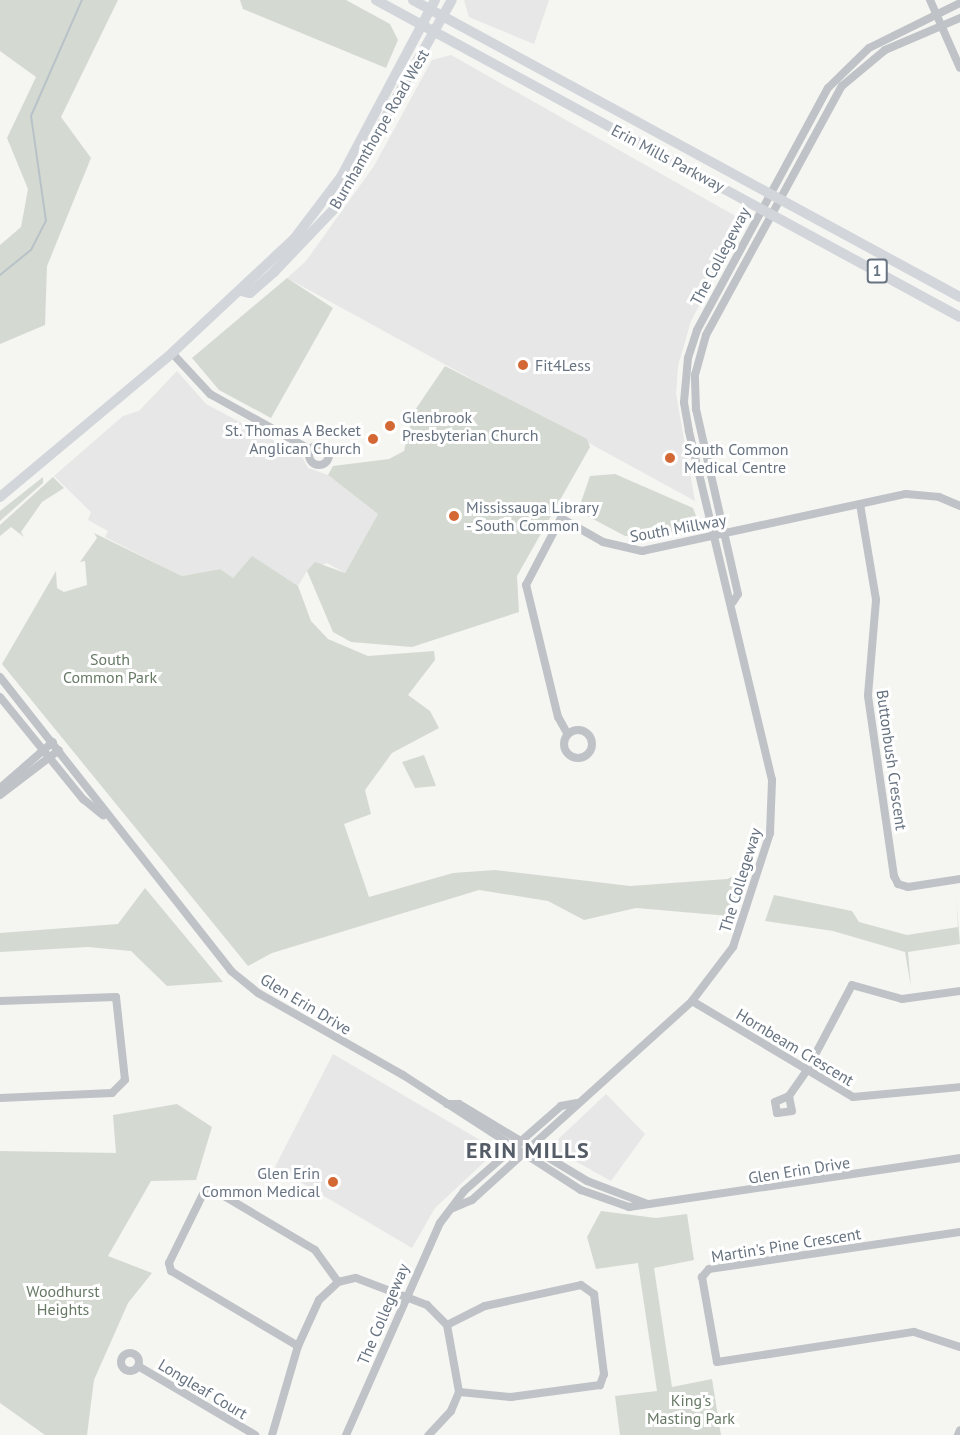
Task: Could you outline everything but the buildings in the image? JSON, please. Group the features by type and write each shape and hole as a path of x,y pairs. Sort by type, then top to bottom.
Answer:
{"main road":[{"name":"Erin Mills Parkway","path":"376,0 960,316"},
{"name":"Erin Mills Parkway","path":"413,0 433,5 443,16 960,297"},
{"name":"Burnhamthorpe Road West","path":"241,291 250,293 274,272 333,210 452,0"},
{"name":"Burnhamthorpe Road West","path":"0,497 172,353 241,291 331,193 433,5"}],"street":[{"path":"930,0 960,68"},
{"name":"The Collegeway","path":"733,602 738,594 696,409 695,375 706,335 774,196 836,79 869,48 960,3"},
{"name":"The Collegeway","path":"774,196 842,86 878,54 960,18"},
{"name":"The Collegeway","path":"453,1208 472,1200 533,1147 576,1103 692,1002 734,947 772,816 770,763 733,602 726,597 684,402 686,369 696,330 766,212"},
{"path":"172,353 219,400 311,450"},
{"name":"South Millway","path":"567,733 558,717 526,585 561,518 625,552 713,537 915,494 960,506"},
{"name":"Buttonbush Crescent","path":"860,504 876,600 868,696 894,876 898,884 908,887 960,879"},
{"name":"Glen Erin Drive","path":"0,677 53,742 106,817 231,971 258,993 447,1104 522,1156 615,1205 648,1204 958,1159"},
{"name":"Glen Erin Drive","path":"0,697 50,758 106,817"},
{"path":"0,788 53,742"},
{"path":"0,795 59,750"},
{"path":"789,1096 807,1070 852,985 902,999 960,991"},
{"path":"0,1001 117,998 125,1080 114,1093 0,1098"},
{"name":"Hornbeam Crescent","path":"692,1002 854,1097 869,1099 960,1087"},
{"name":"The Collegeway","path":"346,1435 428,1245 464,1191 561,1106 576,1103"},
{"name":"Glen Erin Drive","path":"447,1104 459,1104 587,1181 648,1204"},
{"path":"298,1347 174,1276 169,1263 203,1194 219,1193 315,1250 338,1282"},
{"name":"Martin's Pine Crescent","path":"960,1232 709,1269 702,1277 717,1362 914,1332 960,1347"},
{"path":"272,1435 298,1347 319,1300 338,1282 370,1280 431,1308 447,1325 459,1392 451,1411 429,1435"},
{"path":"447,1325 485,1306 581,1285 594,1294 604,1374 600,1385 511,1397 459,1392"},
{"name":"Longleaf Court","path":"138,1366 255,1435"},
{"path":"958,1435 960,1430"}],"shaded area":[{"path":"464,0 549,0 534,44 469,17"},
{"path":"451,55 739,218 742,225 691,321 678,366 676,394 695,501 287,278 306,261 374,166 432,60"},
{"path":"177,371 206,404 301,455 308,468 328,475 378,514 345,573 327,563 307,571 298,586 252,557 233,578 219,569 182,576 105,537 108,531 88,520 91,512 54,476 123,416 139,411"},
{"path":"333,1054 497,1150 435,1208 412,1248 275,1167"},
{"path":"606,1094 645,1134 611,1181 550,1147"}],"green space":[{"path":"0,0 118,0 61,117 91,158 47,266 45,325 0,344 0,245 21,227 28,189 7,138 36,77 0,51"},
{"path":"240,0 346,0 390,24 398,40 386,68 243,9"},
{"path":"287,278 333,308 271,418 219,390 192,358"},
{"path":"445,366 587,439 590,447 517,576 519,612 412,647 351,642 333,632 307,571 315,562 345,573 378,514 328,475 333,466 389,459 404,451 413,413"},
{"path":"615,474 693,508 698,521 690,528 658,535 625,536 578,511 590,476"},
{"path":"43,477 43,483 0,521 0,511"},
{"path":"53,477 64,488 42,502 21,532 24,537 11,527 0,536 0,525"},
{"name":"South Common Park","path":"94,533 182,576 220,569 233,578 252,556 298,586 311,621 328,639 368,656 434,651 435,660 408,695 430,711 439,728 392,753 365,790 371,814 344,824 369,897 453,873 495,870 630,886 727,879 745,872 729,916 636,908 584,920 548,901 479,890 272,953 248,966 2,664 56,571 57,588 64,592 87,585 85,561 80,562 97,538"},
{"path":"424,755 436,786 415,788 402,762"},
{"path":"145,888 223,982 167,986 131,951 88,947 0,952 0,933 118,924"},
{"path":"774,895 852,911 859,922 907,935 958,927 956,897 960,944 908,952 911,987 905,952 833,931 765,921"},
{"name":"Woodhurst Heights","path":"177,1104 212,1127 196,1180 151,1181 108,1256 152,1273 128,1303 94,1380 87,1435 45,1435 0,1403 0,1151 116,1153 113,1115"},
{"name":"King's Masting Park","path":"601,1211 656,1218 687,1214 694,1260 654,1268 672,1387 712,1379 721,1435 620,1435 615,1396 657,1391 638,1263 596,1269 587,1237"}],"waterway":[{"path":"0,275 31,250 46,221 31,116 82,0"}],"place":[{"name":"Fit4Less","path":"523,365"},
{"name":"Glenbrook Presbyterian Church","path":"390,426"},
{"name":"St. Thomas A Becket Anglican Church","path":"373,439"},
{"name":"South Common Medical Centre","path":"670,458"},
{"name":"Mississauga Library - South Common","path":"454,516"},
{"name":"Glen Erin Common Medical","path":"333,1182"}],"district":[{"name":"ERIN MILLS","path":"528,1151"}]}
